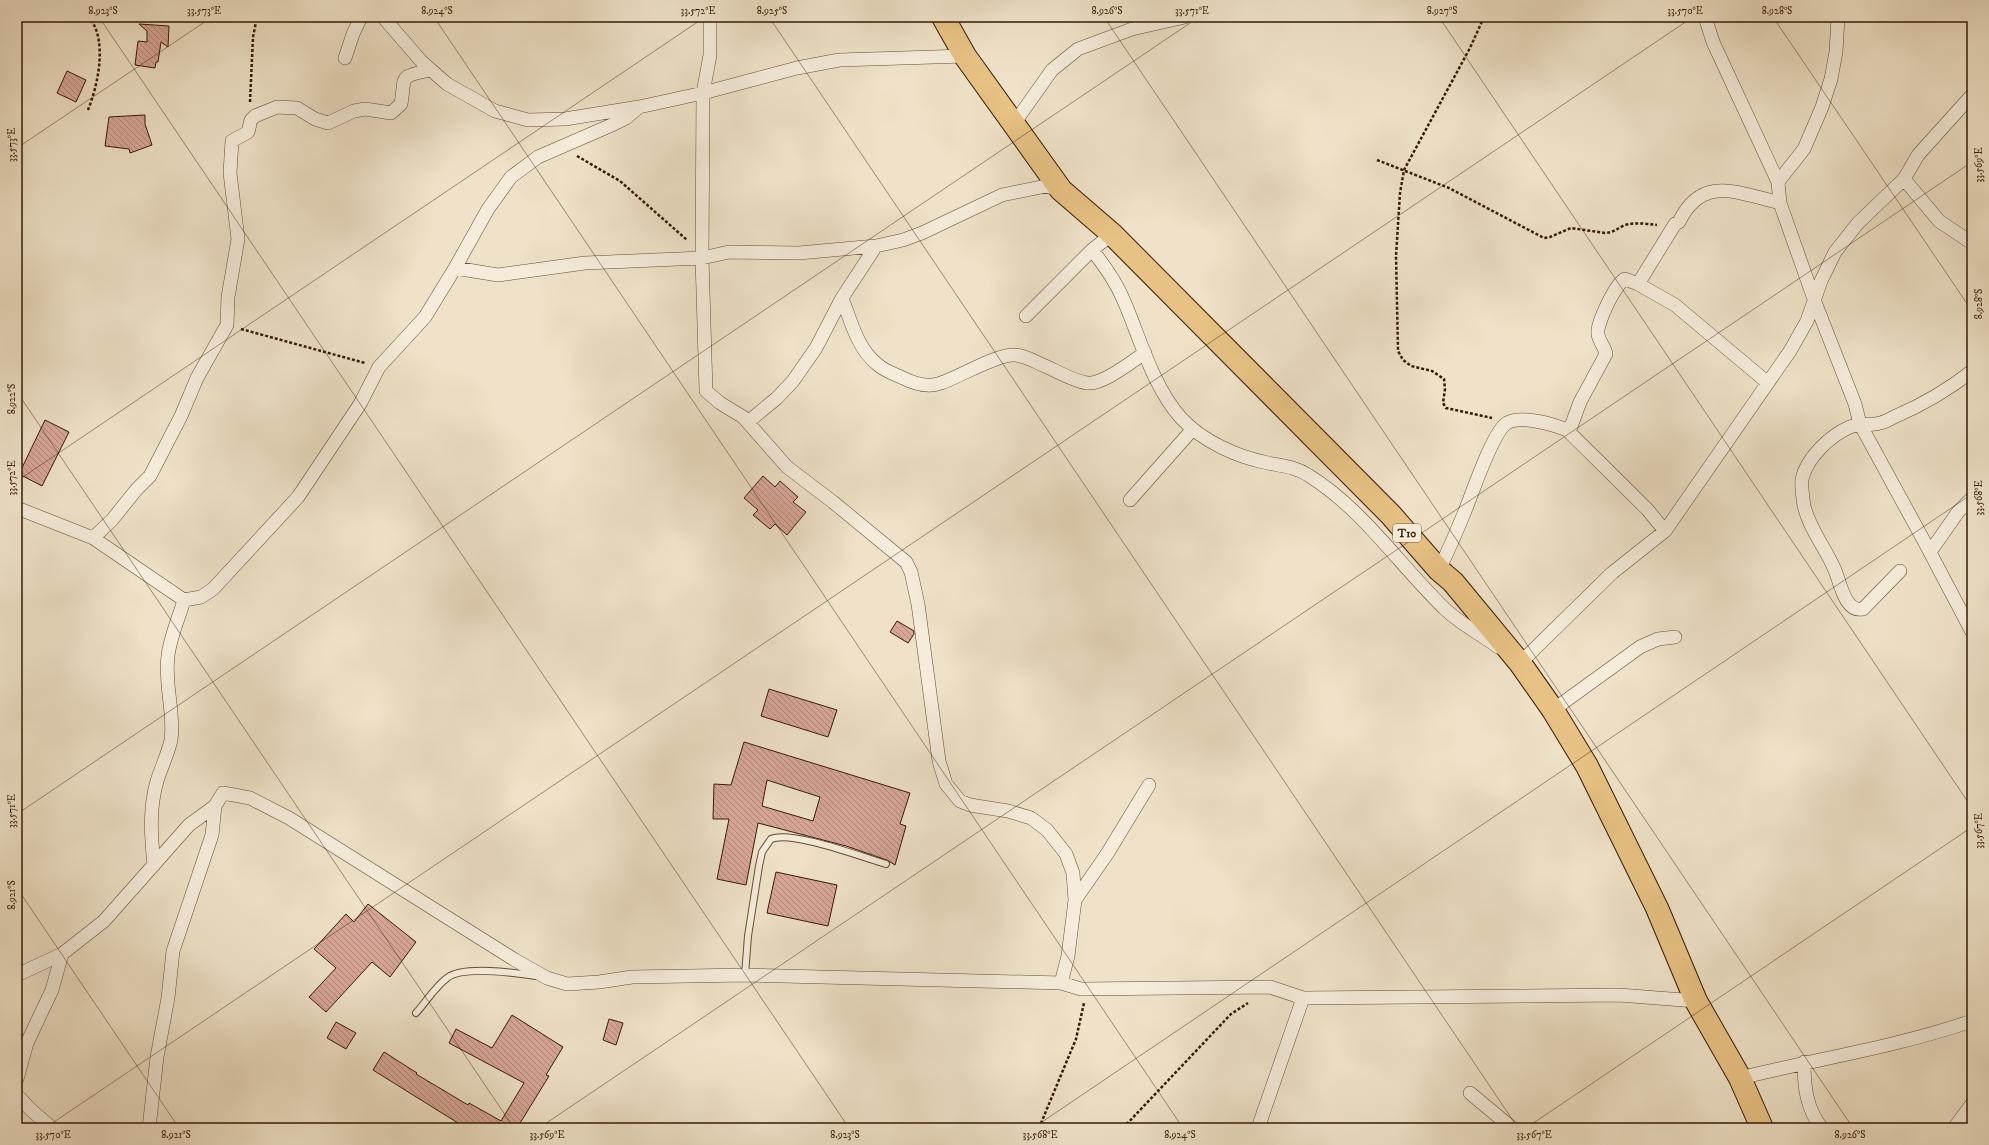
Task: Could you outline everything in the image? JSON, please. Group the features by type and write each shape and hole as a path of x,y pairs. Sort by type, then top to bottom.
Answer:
{"highway":[{"name":"T10","path":"943,17 965,56 1062,190 1112,234 1391,515 1440,570 1453,582 1520,664 1553,710 1587,766 1657,908 1696,1001 1740,1078 1762,1128"}],"street":[{"path":"345,58 353,34 361,17"},
{"path":"383,17 430,70 462,94 495,111 528,120 565,119 639,107 703,93 797,68 838,60 965,56"},
{"path":"710,17 710,55 703,93 702,258 706,391 720,403 736,411 748,422 787,467 906,562 911,572 918,604 939,761 946,784 953,794 964,803 1008,811 1031,818 1039,823 1060,845 1070,862 1073,873 1075,900 1068,956 1061,982"},
{"path":"1013,124 1052,70 1078,48 1132,29 1185,17"},
{"path":"1705,17 1713,42 1778,182 1780,203 1815,302 1855,404 1860,424 1972,632"},
{"path":"1778,182 1804,149 1822,107 1831,79 1836,52 1838,17"},
{"path":"93,538 112,520 150,476 181,416 197,378 227,325 228,296 238,239 230,173 232,141 248,132 255,116 277,107 297,108 315,119 328,123 354,111 364,109 391,113 400,106 402,85 406,77 413,73 430,70"},
{"path":"1092,250 1117,286 1164,395 1180,417 1192,430 1235,453 1254,460 1293,468 1308,475 1340,499 1358,516 1447,610 1466,626 1484,637 1520,664 1612,573 1665,531 1790,352 1808,321 1821,281 1835,252 1858,223 1904,179 1918,155 1972,95"},
{"path":"17,508 93,538 184,600 201,597 212,589 298,497 360,404 379,367 424,317 455,268 488,209 511,177 538,157 614,124 626,118 639,107"},
{"path":"1904,179 1939,221 1972,243"},
{"path":"455,268 498,275 584,263 702,258 729,252 799,253 876,246 903,240 922,233 1002,195 1046,186 1062,190"},
{"path":"1638,284 1676,224 1679,222 1686,208 1697,198 1709,192 1725,190 1780,203"},
{"path":"1026,316 1092,250 1112,234"},
{"path":"748,422 777,398 794,381 816,348 842,298 876,246"},
{"path":"1569,432 1580,402 1605,358 1606,349 1598,336 1598,330 1609,302 1621,282 1627,279 1675,305 1768,383"},
{"path":"842,298 860,344 877,365 918,384 926,386 942,383 961,373 1012,355 1025,357 1073,379 1089,383 1103,380 1145,353"},
{"path":"1900,571 1866,608 1860,610 1850,604 1844,597 1834,568 1813,531 1807,514 1802,481 1807,465 1834,437 1850,427 1860,424 1880,423 1912,409 1953,386 1972,371"},
{"path":"1440,570 1488,454 1499,432 1508,422 1527,420 1536,421 1557,426 1569,432 1647,509 1665,531"},
{"path":"1130,500 1192,430"},
{"path":"1930,552 1951,521 1972,498"},
{"path":"154,865 151,833 151,806 157,782 171,742 172,729 168,694 168,656 184,600"},
{"path":"1553,710 1640,647 1658,639 1675,637"},
{"path":"1075,900 1149,785"},
{"path":"17,975 62,954 104,920 189,825 214,806 223,793 250,798 289,818 417,900 515,960 547,978 567,984 584,984 632,977 745,975 1061,982 1081,989 1270,987 1303,998 1619,995 1696,1001"},
{"path":"149,1128 157,1057 168,998 173,951 212,835 214,806"},
{"path":"17,1079 27,1043 52,990 62,954"},
{"path":"1258,1128 1303,998"},
{"path":"1740,1078 1804,1062 1886,1046 1972,1021"},
{"path":"1804,1062 1804,1082 1808,1102 1814,1116 1822,1128"},
{"path":"1470,1093 1512,1128"},
{"path":"17,1095 31,1110 52,1128"},
{"path":"1954,1128 1972,1104"}],"lane":[{"path":"745,975 748,936 759,866 762,852 771,839 782,836 809,841 886,864"},
{"path":"416,1013 447,978 462,971 500,971 547,978"}],"path":[{"path":"88,110 96,90 100,46 98,33 89,17"},
{"path":"250,125 252,53 257,17"},
{"path":"1484,17 1470,48 1404,170 1396,234 1396,327 1398,351 1403,360 1411,366 1432,371 1444,379 1445,389 1443,403 1446,408 1508,422"},
{"path":"558,148 576,156 620,181 665,222 686,237 702,258"},
{"path":"1376,160 1449,188 1546,238 1569,228 1611,233 1627,225 1645,223 1664,226 1679,222"},
{"path":"227,325 379,367"},
{"path":"1122,1128 1231,1014 1270,987"},
{"path":"1039,1128 1077,1035 1084,1006 1084,996 1081,989"}],"building":[{"path":"139,24 169,26 168,47 161,42 158,62 156,62 155,68 135,65 138,41 147,42 147,31"},
{"path":"67,71 86,80 76,102 57,93"},
{"path":"145,115 145,124 152,145 130,153 129,149 105,146 109,117"},
{"path":"45,420 69,432 42,486 19,474"},
{"path":"763,476 775,487 780,481 798,497 793,502 806,512 787,535 775,524 770,529 753,515 758,510 744,498"},
{"path":"897,621 914,631 914,634 908,643 890,632"},
{"path":"769,689 837,710 828,737 761,716"},
{"path":"744,742 910,793 900,824 906,826 895,865 887,860 846,846 758,823 746,885 717,879 729,819 713,819 714,784 731,785","holes":["767,780 820,797 813,821 762,806"]},
{"path":"776,872 837,885 828,926 767,913"},
{"path":"368,904 416,942 390,977 372,962 326,1012 309,997 336,968 314,949 346,914 354,922"},
{"path":"512,1015 563,1047 546,1075 549,1076 517,1128 466,1128 373,1070 384,1052 417,1073 416,1074 468,1105 469,1103 501,1121 524,1083 449,1043 456,1029 492,1048"},
{"path":"609,1019 623,1023 616,1045 603,1040"},
{"path":"336,1022 356,1033 346,1049 327,1038"}]}
